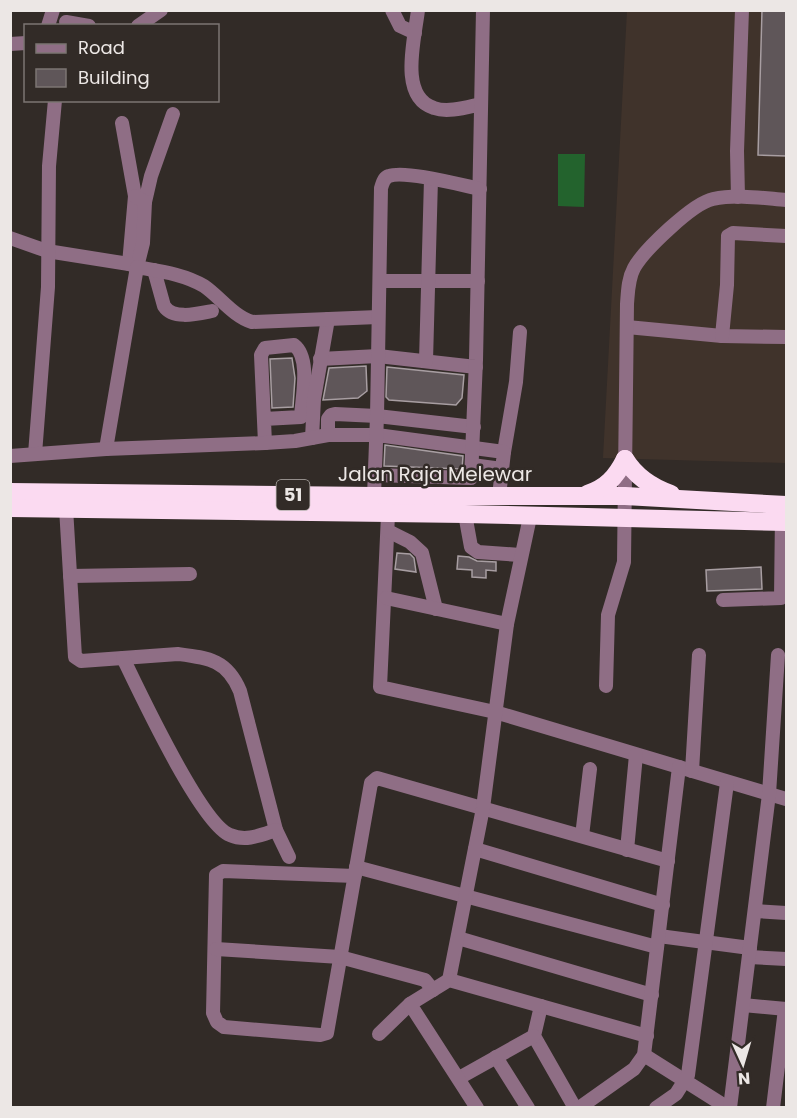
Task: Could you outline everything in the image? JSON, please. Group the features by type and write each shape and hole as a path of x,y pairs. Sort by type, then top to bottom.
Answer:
{"highway":[{"path":"576,496 597,491 606,486 614,478 625,459 641,479 655,489 693,501"},
{"name":"Jalan Raja Melewar","path":"10,492 92,492 115,500 388,523 465,514 624,520 784,513"},
{"name":"Jalan Raja Melewar","path":"10,508 66,508 115,500 374,496 625,496 693,501 784,513"}],"street":[{"path":"141,24 161,10"},
{"path":"392,10 400,26 415,33"},
{"path":"418,10 412,84 419,99 436,109 481,104"},
{"path":"375,475 471,478 476,367 483,10"},
{"path":"738,197 737,151 742,10"},
{"path":"66,19 82,24"},
{"path":"35,454 48,287 49,166 55,102"},
{"path":"140,199 151,176 173,114"},
{"path":"106,448 133,265 143,243 140,199 122,123"},
{"path":"374,496 381,188 384,179 399,175 480,189"},
{"path":"426,362 431,179"},
{"path":"606,686 608,615 624,562 627,304 630,278 642,258 685,214 699,204 711,199 738,197 786,200"},
{"path":"722,336 727,285 728,236 733,233 786,236"},
{"path":"10,238 47,251 133,265 177,275 202,285 241,319 252,322 378,316"},
{"path":"154,270 164,306 172,314 184,315 212,311"},
{"path":"380,281 478,281"},
{"path":"312,438 314,399 328,319"},
{"path":"627,327 722,336 786,337"},
{"path":"499,496 516,382 520,332"},
{"path":"264,419 301,417 304,361 298,348 294,345 265,348 261,355 265,443"},
{"path":"320,358 378,356 476,367"},
{"path":"328,435 328,419 331,415 377,416 474,427"},
{"path":"10,456 106,448 265,443 328,435 377,435 504,452"},
{"path":"472,465 502,469"},
{"path":"45,491 62,501 66,508 75,657 81,661 178,654 194,656 223,665 234,676 240,691 276,830 289,857"},
{"path":"66,508 92,492"},
{"path":"723,600 781,598 784,513"},
{"path":"465,514 471,547 478,552 520,555"},
{"path":"379,1034 410,1004 449,980 483,808 507,624 530,517"},
{"path":"388,523 380,687 495,712 786,799"},
{"path":"388,523 422,553 436,609"},
{"path":"70,576 190,574"},
{"path":"386,598 507,624"},
{"path":"541,1006 534,1035 577,1107 634,1069 644,1055 668,861 686,769 699,655"},
{"path":"644,1055 729,1107 770,794 778,655"},
{"path":"123,658 186,779 219,827 228,835 239,838 249,838 276,830"},
{"path":"627,849 636,754"},
{"path":"582,836 590,768"},
{"path":"668,861 377,778 371,783 355,872 340,957 327,1034 224,1027 217,1022 213,1013 216,949 215,881 216,875 223,871 355,872 466,895 658,942 706,943 786,959"},
{"path":"657,1107 676,1094 688,1075 727,783"},
{"path":"475,849 663,905"},
{"path":"755,911 786,913"},
{"path":"458,938 652,995"},
{"path":"216,949 340,957 425,980 433,990"},
{"path":"449,980 647,1036"},
{"path":"410,1004 477,1107"},
{"path":"743,1005 786,1009 773,1107"},
{"path":"459,1078 534,1035"},
{"path":"496,1057 528,1107"}],"shaded area":[{"path":"627,11 786,11 786,463 603,458"}],"green space":[{"path":"558,154 585,154 584,207 558,206"}],"building":[{"path":"762,10 786,10 786,156 758,155"},
{"path":"292,358 295,378 293,407 272,408 270,359"},
{"path":"366,366 367,391 358,398 323,400 329,368"},
{"path":"387,367 464,375 462,398 456,405 389,400 386,397"},
{"path":"385,445 463,456 462,469 384,466"},
{"path":"397,553 410,554 414,558 416,572 395,569"},
{"path":"458,556 469,557 477,561 496,562 496,571 486,570 486,578 472,577 472,570 457,569"},
{"path":"761,567 762,589 707,591 706,570"}]}
